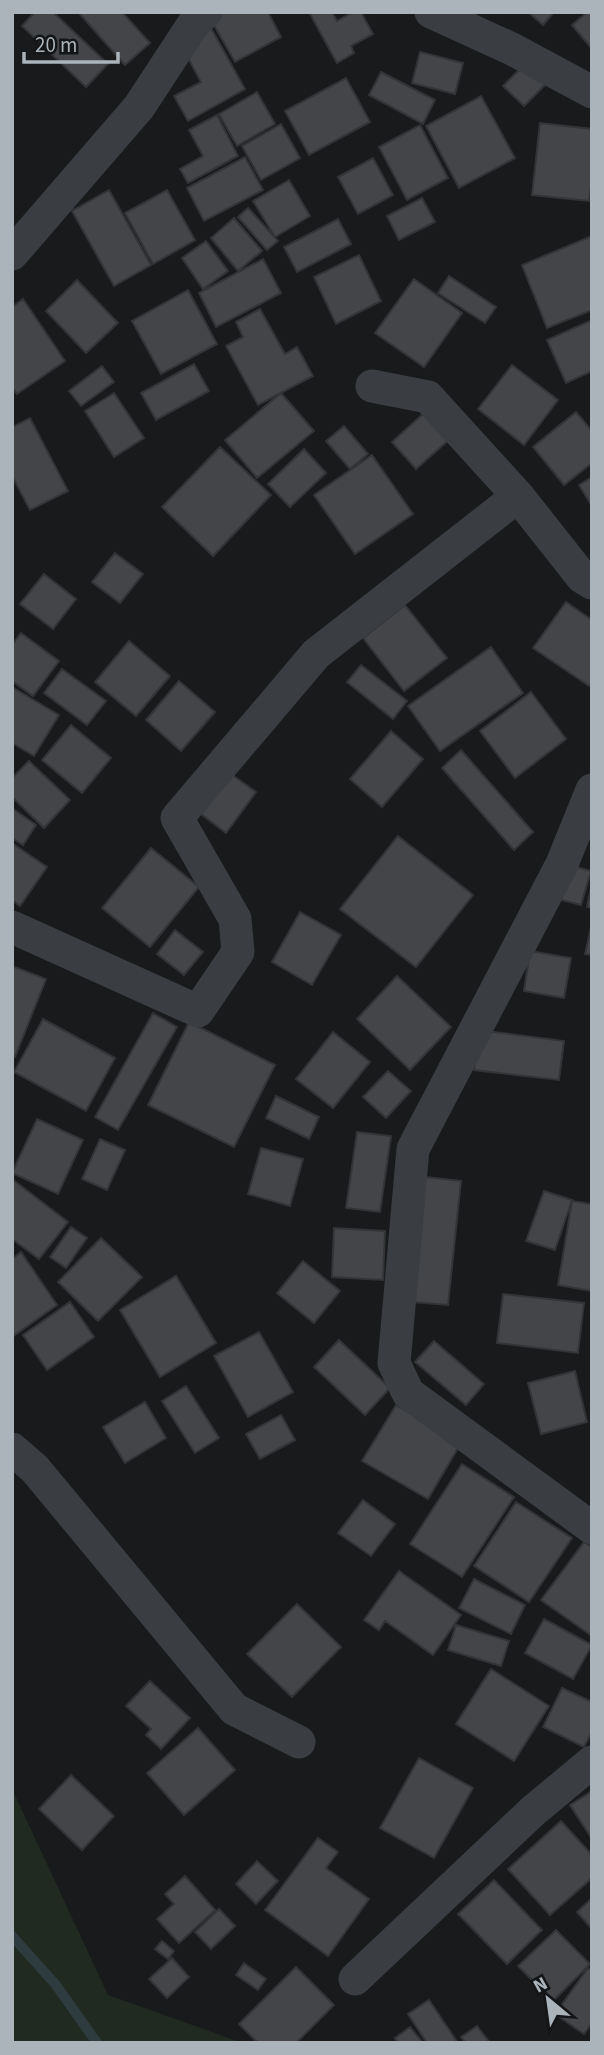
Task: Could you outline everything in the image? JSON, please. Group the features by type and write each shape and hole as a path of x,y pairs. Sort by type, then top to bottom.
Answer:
{"street":[{"path":"12,254 139,107 194,23 206,12"},
{"path":"431,12 512,49 592,92"},
{"path":"372,386 428,397 518,496 582,577 592,583"},
{"path":"12,927 198,1011 238,952 235,919 177,818 316,654 518,496"},
{"path":"592,790 562,864 413,1149 394,1363 408,1393 592,1528"},
{"path":"12,1449 35,1469 234,1710 299,1742"},
{"path":"355,1979 533,1811 592,1762"}],"shaded area":[{"path":"12,1789 108,1995 243,2043 12,2043"}],"building":[{"path":"35,12 53,12 108,64 86,87 22,26"},
{"path":"78,12 122,12 150,43 125,65"},
{"path":"225,12 268,12 281,37 235,62 211,20"},
{"path":"309,12 332,12 337,21 353,12 361,12 373,34 351,46 354,53 337,63"},
{"path":"528,12 554,12 543,25"},
{"path":"587,12 592,12 592,49 572,25"},
{"path":"211,28 245,89 188,121 174,96 201,82 181,45"},
{"path":"420,52 463,63 455,94 412,83"},
{"path":"525,64 546,84 524,106 503,86"},
{"path":"381,72 435,100 423,124 369,95"},
{"path":"346,78 370,122 309,155 285,111"},
{"path":"257,92 275,124 237,146 219,114"},
{"path":"481,96 515,158 459,188 426,126"},
{"path":"217,115 238,156 188,183 180,169 203,156 189,130"},
{"path":"540,123 592,129 592,180 589,201 532,195"},
{"path":"281,124 300,158 261,180 242,146"},
{"path":"420,125 448,178 407,200 379,147"},
{"path":"245,157 263,190 204,221 187,188"},
{"path":"373,158 393,195 358,214 338,177"},
{"path":"289,180 310,216 275,237 253,201"},
{"path":"109,190 151,265 114,286 72,211"},
{"path":"167,190 195,240 153,264 125,213"},
{"path":"422,198 435,222 399,240 387,216"},
{"path":"248,208 278,241 267,250 238,217"},
{"path":"234,218 262,251 238,271 211,238"},
{"path":"338,219 351,244 297,272 284,247"},
{"path":"592,236 592,310 547,328 522,265"},
{"path":"206,241 228,271 203,289 182,258"},
{"path":"359,255 381,301 336,324 314,277"},
{"path":"263,259 281,293 216,327 199,293"},
{"path":"449,276 496,307 485,323 438,293"},
{"path":"414,279 462,313 424,367 375,333"},
{"path":"77,280 118,323 86,353 46,311"},
{"path":"188,290 217,344 161,374 132,321"},
{"path":"23,299 65,361 17,394 12,388 12,307"},
{"path":"260,309 285,354 297,347 313,376 258,405 226,346 243,337 236,322"},
{"path":"592,320 592,371 566,383 547,340"},
{"path":"194,364 209,391 156,420 141,393"},
{"path":"512,365 558,400 524,445 478,409"},
{"path":"102,366 114,382 81,406 69,391"},
{"path":"114,393 144,438 114,457 85,411"},
{"path":"281,393 314,431 257,478 225,440"},
{"path":"425,412 450,439 416,469 392,442"},
{"path":"576,412 592,431 592,463 564,485 533,447"},
{"path":"30,418 68,491 30,510 12,476 12,427"},
{"path":"344,426 368,454 350,469 326,441"},
{"path":"220,447 271,495 213,556 162,507"},
{"path":"304,449 326,473 290,507 268,484"},
{"path":"372,455 413,514 355,554 314,495"},
{"path":"592,477 592,506 579,485"},
{"path":"115,553 143,574 120,603 92,582"},
{"path":"44,574 76,599 53,629 20,604"},
{"path":"566,602 592,620 592,682 589,686 533,648"},
{"path":"405,605 447,658 404,691 363,638"},
{"path":"21,633 59,661 33,696 12,681 12,645"},
{"path":"129,641 170,676 136,716 95,682"},
{"path":"491,647 523,693 440,751 408,706"},
{"path":"361,665 407,701 393,719 347,682"},
{"path":"62,669 106,701 87,725 44,693"},
{"path":"179,681 215,712 181,751 146,720"},
{"path":"12,687 59,715 34,756 12,743"},
{"path":"531,692 566,739 515,778 480,731"},
{"path":"71,725 111,758 82,793 42,760"},
{"path":"391,731 423,759 382,807 350,779"},
{"path":"461,750 533,832 514,850 442,768"},
{"path":"29,761 70,800 44,828 12,797 12,778"},
{"path":"231,774 256,792 226,833 201,814"},
{"path":"12,808 36,825 23,845 12,838"},
{"path":"398,836 473,895 416,967 340,909"},
{"path":"12,843 47,867 20,906 12,900"},
{"path":"151,848 199,887 150,947 102,908"},
{"path":"569,865 591,871 581,905 558,899"},
{"path":"592,883 592,908 587,907"},
{"path":"300,912 341,935 312,985 272,962"},
{"path":"592,923 592,955 585,954"},
{"path":"175,930 203,952 184,975 157,954"},
{"path":"530,951 571,958 564,998 524,991"},
{"path":"12,966 46,979 15,1057 12,1057"},
{"path":"397,976 451,1027 410,1070 357,1019"},
{"path":"153,1013 177,1027 118,1130 95,1117"},
{"path":"43,1019 115,1058 86,1111 14,1072"},
{"path":"189,1022 275,1065 234,1147 148,1105"},
{"path":"479,1030 564,1041 559,1080 474,1070"},
{"path":"333,1032 370,1062 333,1108 296,1079"},
{"path":"388,1071 411,1091 386,1118 363,1097"},
{"path":"276,1096 319,1117 309,1139 266,1118"},
{"path":"37,1119 83,1140 58,1194 12,1173"},
{"path":"357,1132 391,1136 380,1212 346,1208"},
{"path":"100,1139 125,1150 107,1190 82,1179"},
{"path":"261,1148 303,1159 290,1206 248,1194"},
{"path":"425,1177 461,1181 448,1305 413,1302"},
{"path":"12,1179 68,1222 39,1259 12,1239"},
{"path":"544,1191 572,1200 555,1250 526,1241"},
{"path":"572,1201 592,1204 592,1291 558,1285"},
{"path":"71,1227 87,1238 66,1268 50,1257"},
{"path":"334,1228 385,1231 383,1280 332,1277"},
{"path":"101,1238 142,1277 98,1321 58,1282"},
{"path":"21,1252 57,1305 12,1337 12,1259"},
{"path":"303,1261 340,1291 314,1323 277,1293"},
{"path":"176,1276 216,1343 160,1377 120,1310"},
{"path":"503,1294 584,1303 578,1353 497,1343"},
{"path":"70,1302 94,1337 47,1370 23,1335"},
{"path":"259,1332 293,1392 248,1417 214,1356"},
{"path":"339,1340 390,1388 365,1415 314,1367"},
{"path":"434,1341 484,1384 466,1405 415,1362"},
{"path":"575,1371 587,1422 541,1434 528,1383"},
{"path":"186,1386 219,1438 195,1453 162,1401"},
{"path":"145,1402 166,1438 125,1463 103,1427"},
{"path":"396,1405 461,1443 428,1499 362,1461"},
{"path":"281,1415 295,1440 260,1459 246,1434"},
{"path":"462,1464 514,1497 462,1577 410,1544"},
{"path":"363,1500 395,1524 371,1556 338,1533"},
{"path":"516,1502 572,1538 529,1602 474,1566"},
{"path":"584,1542 592,1547 592,1636 541,1600"},
{"path":"399,1571 461,1615 433,1655 385,1621 379,1630 364,1620"},
{"path":"474,1579 525,1605 511,1634 459,1608"},
{"path":"297,1604 341,1647 292,1697 247,1654"},
{"path":"544,1619 592,1645 573,1679 525,1653"},
{"path":"456,1625 509,1641 501,1666 448,1650"},
{"path":"491,1669 549,1706 514,1761 456,1724"},
{"path":"150,1681 190,1718 161,1749 146,1735 151,1729 126,1706"},
{"path":"562,1688 592,1702 592,1732 584,1747 543,1727"},
{"path":"198,1728 235,1770 184,1815 147,1773"},
{"path":"419,1758 473,1788 434,1858 380,1828"},
{"path":"71,1775 114,1816 82,1850 39,1809"},
{"path":"592,1791 592,1839 570,1805"},
{"path":"561,1821 592,1855 592,1878 550,1915 508,1869"},
{"path":"318,1838 338,1852 326,1868 369,1899 328,1956 265,1910"},
{"path":"257,1861 278,1881 256,1904 236,1884"},
{"path":"185,1876 215,1910 179,1943 157,1919 174,1904 165,1894"},
{"path":"494,1880 542,1930 507,1964 458,1914"},
{"path":"592,1898 592,1929 577,1912"},
{"path":"219,1909 235,1926 211,1949 195,1932"},
{"path":"556,1930 590,1964 553,2001 518,1966"},
{"path":"162,1941 174,1951 168,1959 155,1949"},
{"path":"172,1958 189,1977 167,1998 149,1979"},
{"path":"244,1963 266,1979 258,1990 236,1975"},
{"path":"296,1967 334,2005 296,2043 258,2043 239,2024"},
{"path":"588,1968 592,1971 592,2023 584,2034 555,2014"},
{"path":"429,2000 458,2043 427,2043 408,2014"},
{"path":"477,2026 490,2043 466,2043 461,2037"},
{"path":"410,2027 423,2043 398,2043 395,2038"}],"waterway":[{"path":"12,1936 56,1985 97,2043"}]}
